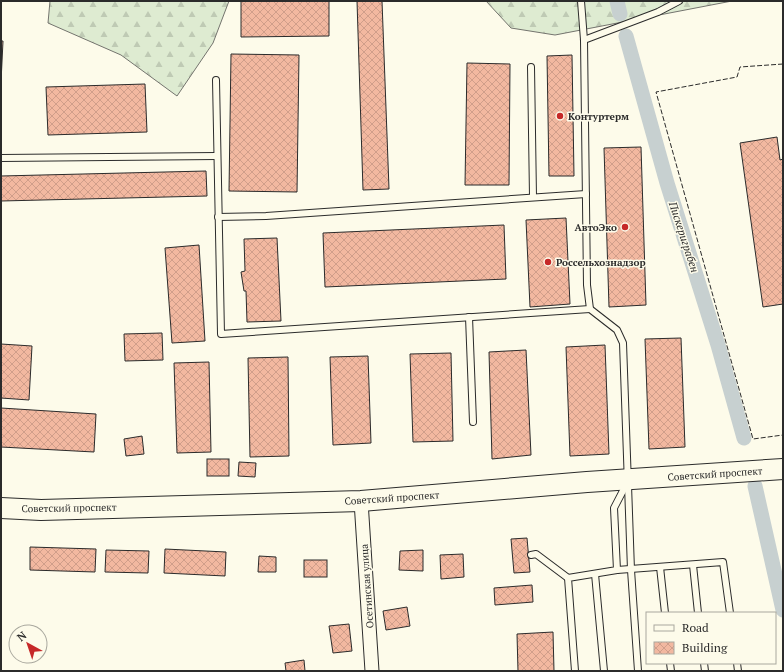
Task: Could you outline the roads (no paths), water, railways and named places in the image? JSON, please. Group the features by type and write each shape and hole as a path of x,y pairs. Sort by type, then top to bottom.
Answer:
{"main road":[{"name":"Советский проспект","path":"1,508 41,510 361,501 783,469"}],"street":[{"name":"Осетинская улица","path":"361,501 372,671"}],"lane":[{"path":"581,1 584,40 586,248 590,309"},
{"path":"584,40 658,12 679,1"},
{"path":"530,67 533,197"},
{"path":"216,80 221,334 590,309 617,330 623,343 629,480 628,506 638,671"},
{"path":"1,158 217,156"},
{"path":"218,217 586,194"},
{"path":"469,317 473,422"},
{"path":"617,570 614,508 629,480"},
{"path":"531,555 536,554 568,578 617,570 723,562 730,612"},
{"path":"693,565 698,612"},
{"path":"660,567 665,612"},
{"path":"595,574 604,671"},
{"path":"568,578 575,671"}],"waterway":[{"name":"Пискериграбен","path":"617,1 620,14"},
{"name":"Пискериграбен","path":"626,36 667,183 718,345 744,438"},
{"name":"Пискериграбен","path":"755,486 783,610"}],"place":[{"name":"Контуртерм","path":"560,116"},
{"name":"АвтоЭко","path":"625,227"},
{"name":"Россельхознадзор","path":"548,262"}]}
